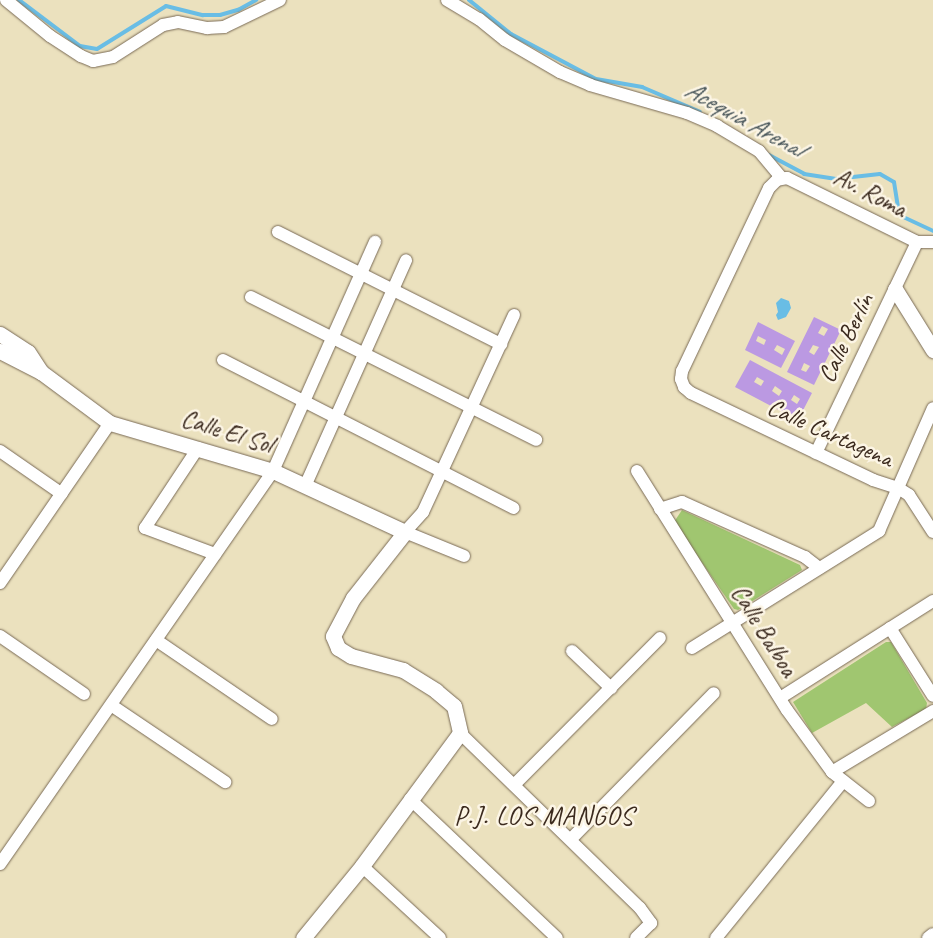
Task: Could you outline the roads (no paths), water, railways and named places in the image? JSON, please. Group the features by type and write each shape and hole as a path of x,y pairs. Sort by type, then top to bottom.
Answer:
{"street":[{"path":"6,0 50,36 81,56 94,61 114,57 163,25 178,22 207,28 224,27 280,0"},
{"path":"448,0 479,19 505,40 560,72 590,85 687,113 710,123 759,151 785,178"},
{"name":"Av. Roma","path":"785,178 917,242 933,242"},
{"name":"Calle Cartagena","path":"785,178 772,184 769,188 682,371 681,383 691,393 873,480 898,488 909,495 933,532"},
{"path":"278,232 393,288 501,344"},
{"path":"0,864 274,471 331,338 375,242"},
{"name":"Calle Berlín","path":"816,453 917,242"},
{"path":"306,484 406,260"},
{"path":"895,288 933,350"},
{"path":"251,297 536,440"},
{"path":"514,315 424,512 404,532 353,598 333,636 338,648 352,656 403,670 436,691 454,706 460,733 640,908 651,923 636,938"},
{"path":"0,334 28,352 41,372"},
{"path":"0,351 41,372"},
{"path":"223,360 514,508"},
{"name":"Calle El Sol","path":"41,372 110,422 274,471 306,484 404,532"},
{"path":"692,648 879,532 933,408"},
{"path":"0,583 110,422"},
{"path":"198,448 145,528 215,554"},
{"path":"0,451 62,494"},
{"name":"Calle Balboa","path":"637,471 780,698 832,772 869,801"},
{"path":"660,509 682,502 805,557 819,568"},
{"path":"404,532 464,556"},
{"path":"780,698 933,601"},
{"path":"890,628 933,696"},
{"path":"0,636 84,694"},
{"path":"514,785 660,638"},
{"path":"156,640 272,719"},
{"path":"572,651 610,688"},
{"path":"571,839 714,693"},
{"path":"111,705 225,782"},
{"path":"832,772 933,711"},
{"path":"303,938 362,866 460,733"},
{"path":"716,938 843,781"},
{"path":"410,799 557,938"},
{"path":"362,866 440,938"}],"water":[{"path":"781,298 789,301 791,308 786,317 778,320 776,303"}],"waterway":[{"name":"Acequia Arenal","path":"19,0 80,46 97,49 166,6 203,15 220,15 238,10 256,0"},
{"name":"Acequia Arenal","path":"469,0 511,34 596,79 642,87 700,112"},
{"name":"Acequia Arenal","path":"769,155 804,174 835,179 880,174 894,182 899,215 933,231"}],"district":[{"name":"P.J. LOS MANGOS","path":"544,816"}]}
